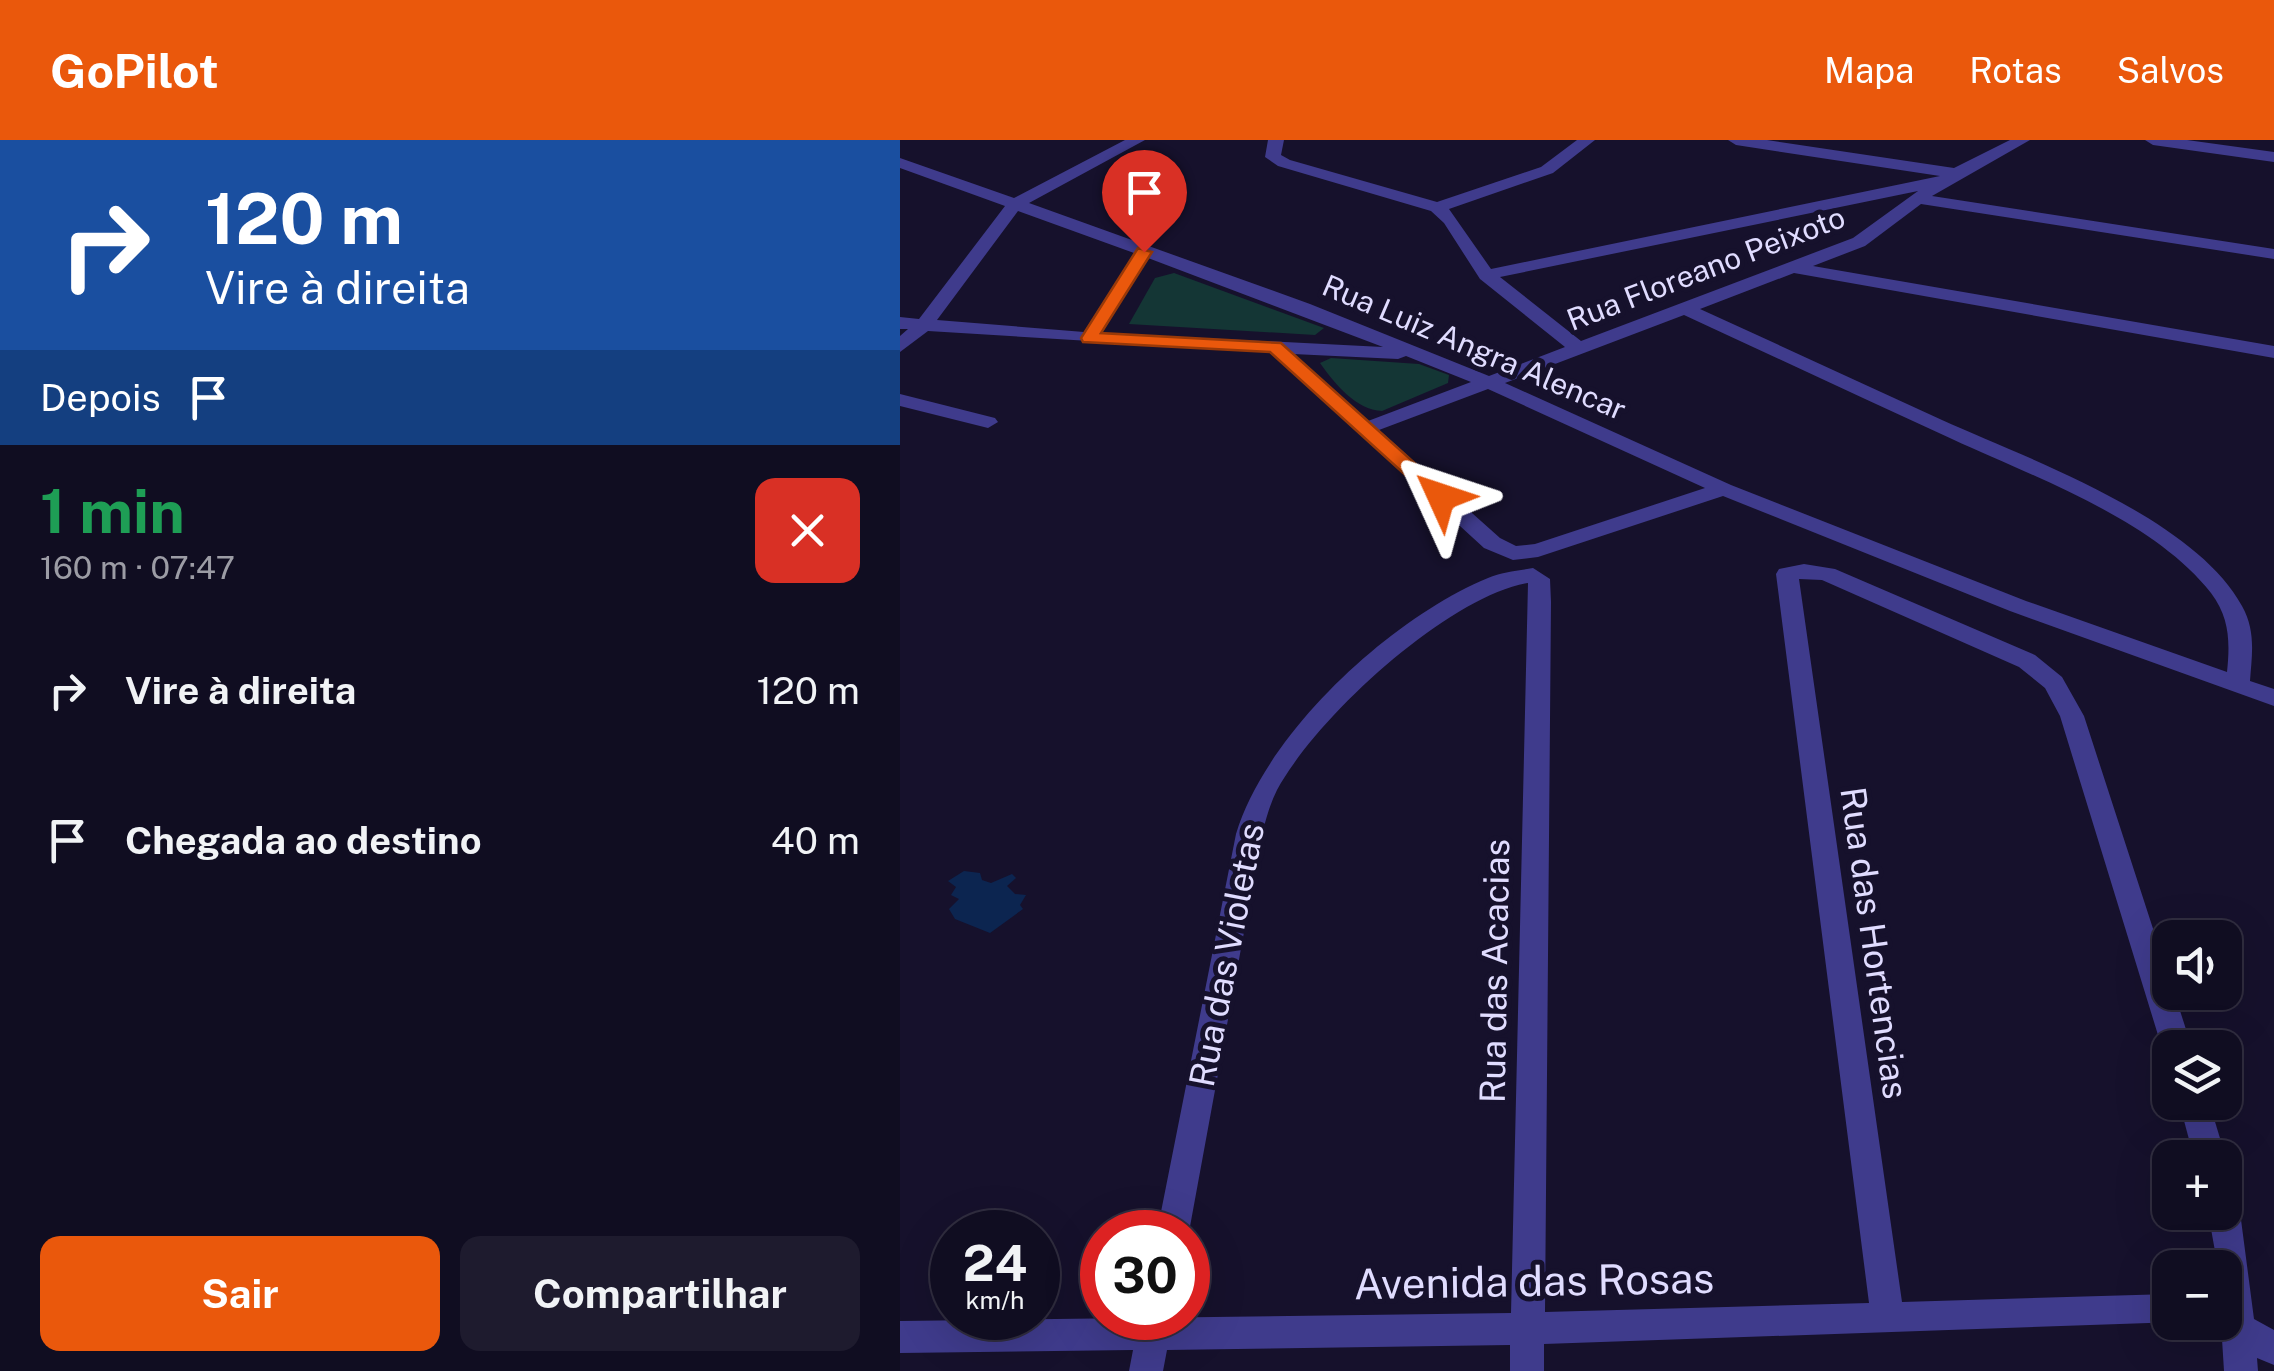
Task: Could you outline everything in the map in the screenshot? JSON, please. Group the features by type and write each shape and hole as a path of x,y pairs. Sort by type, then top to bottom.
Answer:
{"street":[{"path":"900,346 924,324 1015,204 1137,140"},
{"path":"1276,140 1273,157 1294,166 1357,180 1438,207 1451,220 1486,275 1577,347"},
{"path":"1438,207 1547,170 1588,140"},
{"path":"1736,140 1950,178"},
{"path":"1486,275 1950,178 2022,140"},
{"path":"2154,140 2274,157"},
{"name":"Rua Luiz Angra Alencar","path":"900,163 1418,354 1724,488 2018,606 2274,698"},
{"name":"Rua Floreano Peixoto","path":"1365,429 1859,242 1950,178"},
{"path":"1919,199 2274,254"},
{"path":"1090,338 1144,252"},
{"path":"1797,268 2274,352"},
{"path":"1686,309 2094,497 2136,522 2202,570 2230,604 2240,631 2238,683"},
{"path":"900,323 1090,338 1418,354"},
{"path":"1275,347 1492,542 1513,553 1538,550 1724,488"},
{"path":"900,400 988,422"},
{"name":"Rua das Hortencias","path":"1888,1318 1786,578 1797,572 1827,574 2006,650 2054,683 2072,716 2172,1030"},
{"name":"Rua das Violetas","path":"1177,1210 1249,834 1259,800 1287,758 1334,705 1411,632 1476,593 1533,575"},
{"name":"Rua das Acacias","path":"1526,1371 1540,602 1539,580 1533,575"},
{"name":"Avenida das Rosas","path":"1210,1325 1525,1328 2152,1311"},
{"name":"Avenida das Rosas","path":"900,1337 1080,1329"},
{"path":"2242,1332 2274,1349"},
{"path":"1146,1371 1153,1340"},
{"path":"2232,1340 2241,1371"}],"green space":[{"path":"1174,273 1324,328 1315,335 1129,324 1155,278"},
{"path":"1331,358 1419,364 1449,375 1448,383 1382,411 1372,409 1355,401 1332,379 1320,363"}],"water":[{"path":"964,871 980,873 982,880 991,883 1012,874 1016,878 1007,886 1015,894 1026,895 1020,905 1023,909 990,933 955,919 949,909 959,899 951,895 956,887 948,881"}],"route":[{"path":"1144,252 1090,338 1275,347 1441,497"}]}
